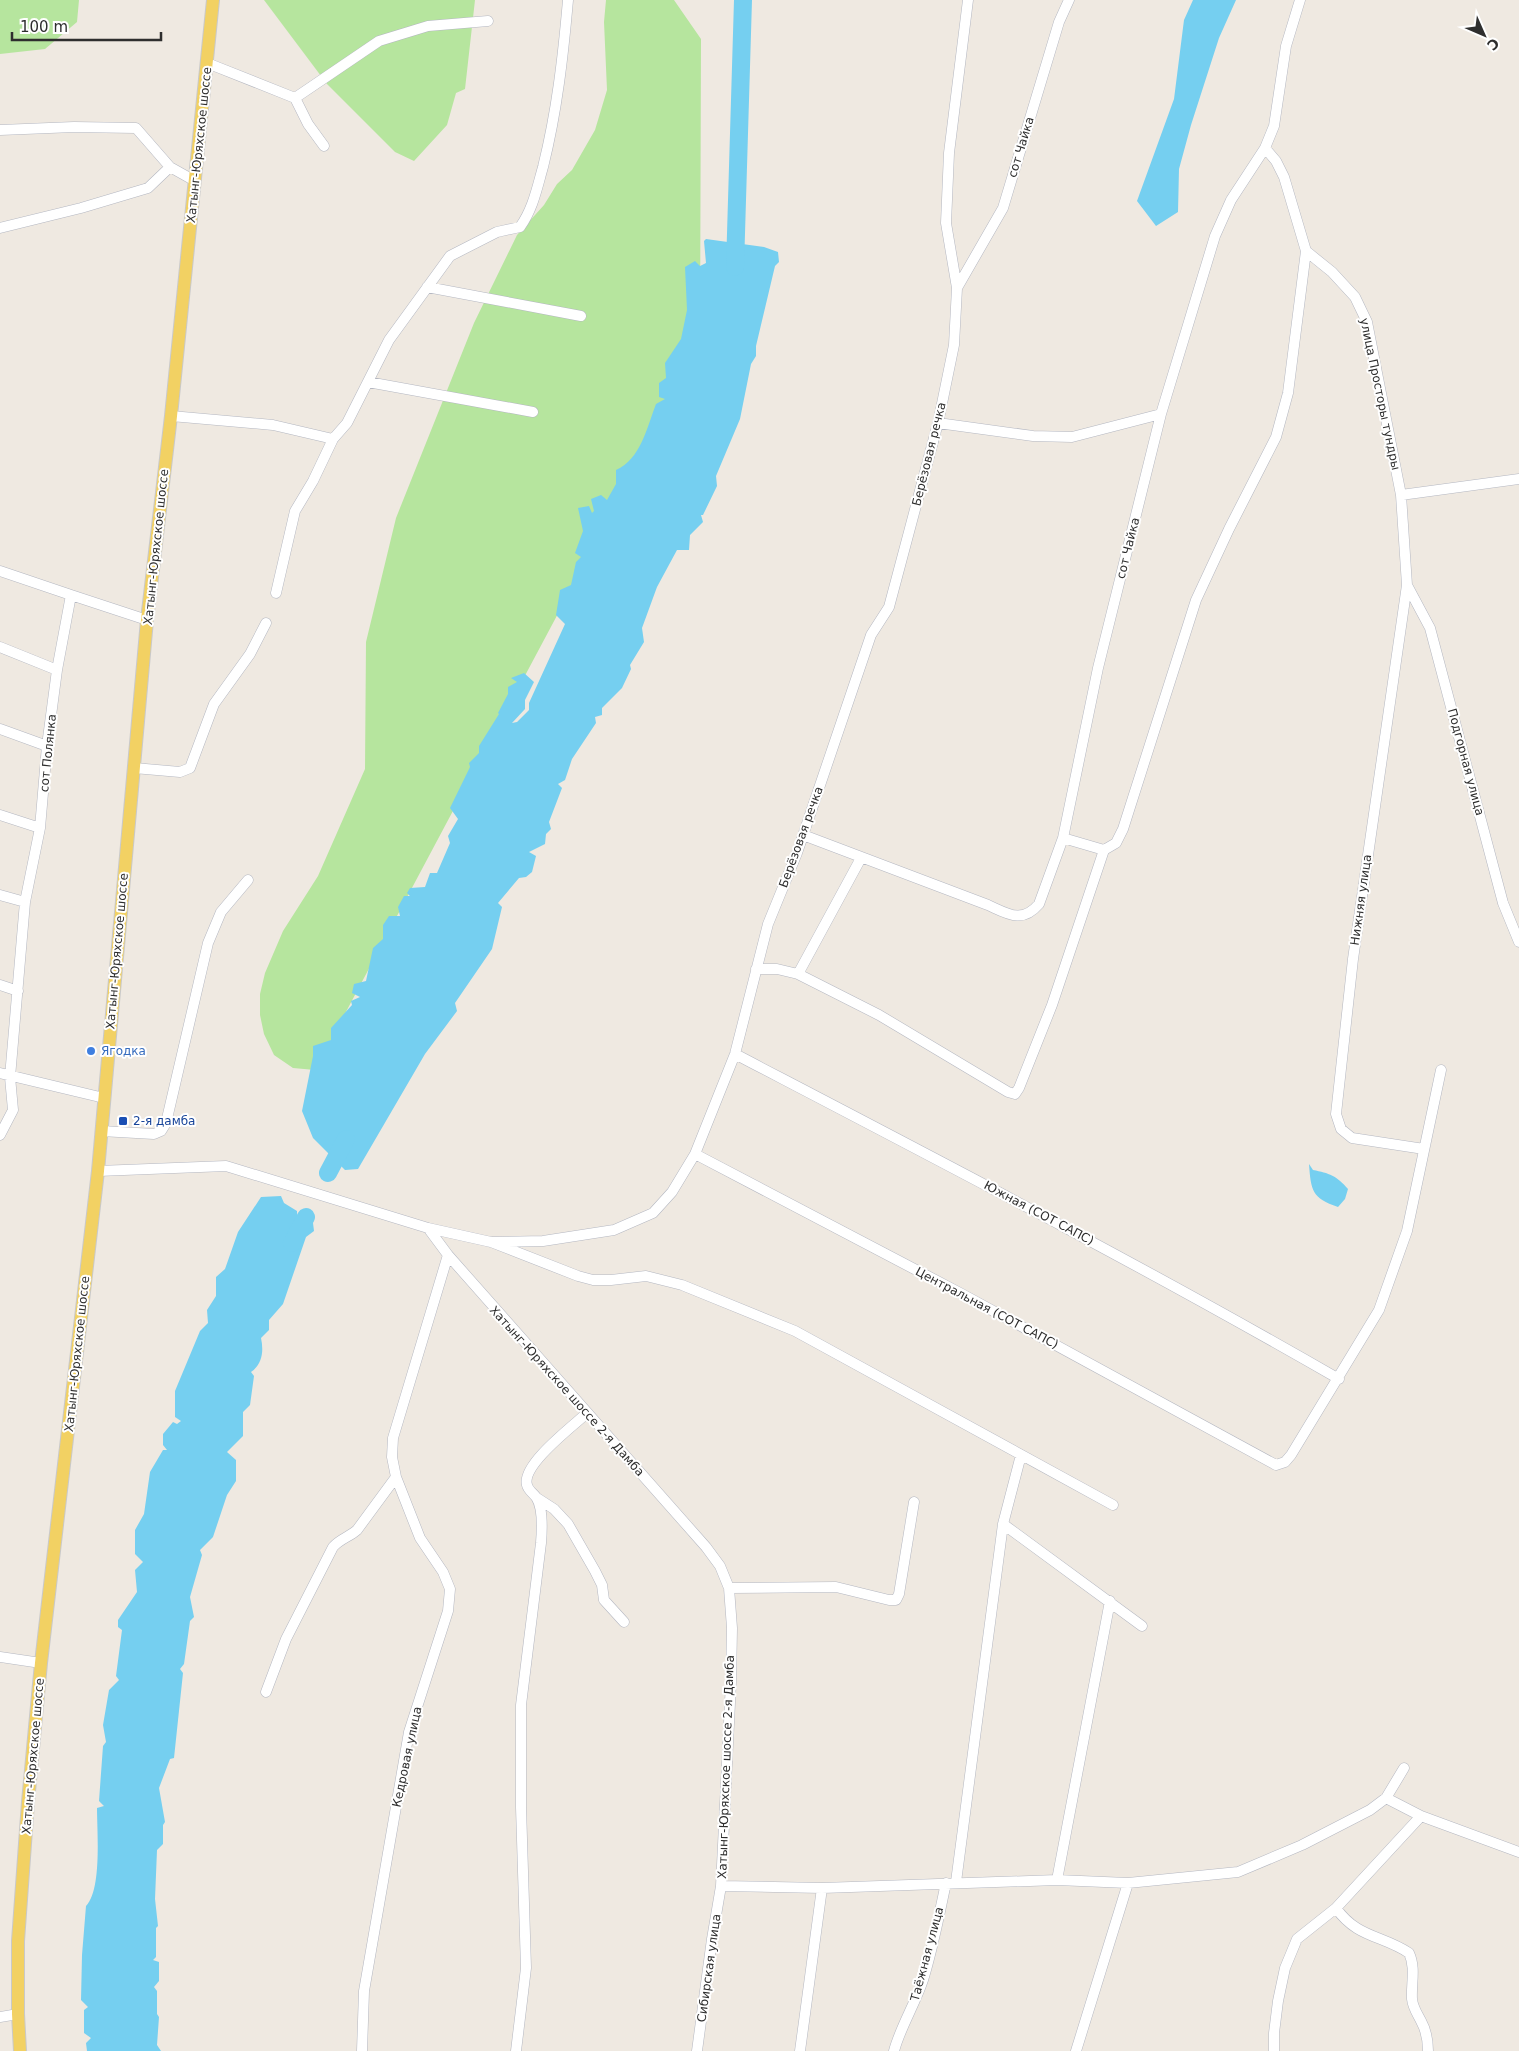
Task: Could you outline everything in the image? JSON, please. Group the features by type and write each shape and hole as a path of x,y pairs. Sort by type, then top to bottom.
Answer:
{"main road":[{"name":"Хатынг-Юряхское шоссе","path":"20,2051 18,2014 19,1932 41,1663 98,1171 147,620 171,416 213,0"}],"street":[{"path":"276,592 295,510 313,481 333,439 347,423 389,340 450,256 497,232 520,227 529,214 547,150 561,76 568,0"},
{"path":"957,288 946,223 950,153 968,0"},
{"name":"сот Чайка","path":"957,288 1003,208 1059,22 1069,0"},
{"path":"1063,838 1104,850 1116,844 1123,829 1196,600 1229,529 1276,437 1288,393 1306,251 1284,177 1276,161 1265,148 1274,126 1286,46 1300,0"},
{"path":"295,98 379,41 428,26 488,21"},
{"path":"207,63 295,98 308,124 324,146"},
{"path":"0,130 74,127 136,128 170,167 196,181"},
{"name":"сот Чайка","path":"861,858 988,905 1009,915 1022,916 1032,913 1039,904 1063,838 1098,668 1161,414 1215,236 1231,200 1265,148"},
{"path":"0,228 81,208 148,188 170,167"},
{"name":"улица Просторы тундры","path":"1306,251 1332,272 1355,297 1367,322 1401,495 1407,585"},
{"path":"427,287 581,316"},
{"name":"Берёзовая речка","path":"491,1242 544,1241 614,1230 653,1213 672,1192 695,1154 735,1054 768,924 803,835 871,635 889,607 938,423 954,345 957,288"},
{"path":"368,382 532,412"},
{"path":"938,423 1033,436 1072,437 1161,414"},
{"path":"171,416 273,425 333,439"},
{"path":"1401,495 1519,479"},
{"path":"0,571 147,620"},
{"name":"Подгорная улица","path":"1407,585 1430,628 1503,903 1519,942"},
{"name":"Нижняя улица","path":"1407,585 1352,959 1336,1114 1341,1129 1352,1138 1424,1149"},
{"name":"сот Полянка","path":"0,1136 13,1110 10,1077 25,902 40,828 47,746 57,670 71,595"},
{"path":"134,768 180,772 190,768 214,704 250,654 266,623"},
{"path":"0,647 57,670"},
{"path":"0,729 47,746"},
{"path":"0,815 40,828"},
{"path":"798,974 861,858 803,835"},
{"path":"756,969 777,969 798,974 879,1015 1008,1092 1015,1094 1052,1005 1104,850"},
{"path":"101,1131 154,1134 161,1131 166,1123 208,943 221,912 248,880"},
{"path":"0,895 25,902"},
{"path":"0,985 18,991"},
{"name":"Южная (СОТ САПС)","path":"735,1054 1111,1251 1211,1305 1339,1379"},
{"path":"1339,1379 1379,1310 1407,1231 1441,1070"},
{"path":"0,1073 10,1077 104,1098"},
{"name":"Центральная (СОТ САПС)","path":"695,1154 962,1294 1276,1465 1285,1462 1291,1455 1339,1379"},
{"path":"98,1171 226,1166 428,1228 491,1242 578,1276 594,1280 646,1276 682,1285 796,1331 1112,1505"},
{"name":"Хатынг-Юряхское шоссе 2-я Дамба","path":"428,1228 448,1256 706,1547 720,1566 729,1588 732,1628 721,1886"},
{"name":"Кедровая улица","path":"362,2051 364,1991 409,1732 448,1611 450,1589 443,1572 420,1538 396,1477 392,1457 393,1438 448,1256"},
{"path":"587,1413 531,1466 527,1475 527,1485 537,1498 554,1509 568,1524 602,1585 604,1600 624,1622"},
{"name":"Таёжная улица","path":"894,2051 923,1978 951,1882 1003,1524 1021,1455"},
{"path":"266,1692 286,1639 332,1548 337,1542 350,1537 357,1530 396,1477"},
{"path":"516,2051 526,1968 521,1790 521,1704 541,1543 542,1522 537,1498"},
{"path":"729,1588 836,1587 896,1600 899,1594 914,1502"},
{"path":"1003,1524 1142,1626"},
{"path":"1057,1880 1110,1601"},
{"path":"0,1657 41,1663"},
{"path":"721,1886 822,1888 951,1882 1057,1880 1128,1884 1238,1872 1302,1845 1370,1810 1386,1798 1404,1768"},
{"path":"1386,1798 1421,1816 1519,1852"},
{"path":"1274,2051 1278,2001 1286,1968 1297,1940 1336,1908 1421,1816"},
{"path":"1076,2051 1128,1884"},
{"name":"Сибирская улица","path":"697,2051 721,1886"},
{"path":"800,2051 822,1888"},
{"path":"1336,1908 1343,1918 1362,1933 1409,1953 1412,1960 1412,1999 1414,2011 1422,2022 1428,2040 1428,2051"},
{"path":"0,2017 18,2014"}],"green space":[{"path":"0,0 79,0 77,22 45,49 0,54"},
{"path":"264,0 475,0 465,89 456,93 447,125 414,161 395,152 327,84"},
{"path":"606,0 674,0 701,39 700,347 315,1070 293,1068 274,1055 264,1034 260,1015 260,994 265,973 283,931 318,876 365,769 366,642 396,518 474,323 517,235 544,205 557,184 572,170 595,130 607,90 604,22"}],"water":[{"path":"1193,0 1236,0 1219,38 1191,125 1179,169 1178,212 1156,226 1137,201 1174,99 1184,20"},
{"path":"706,239 764,247 778,252 779,262 775,266 756,346 756,356 751,364 740,419 716,476 717,486 703,515 701,515 703,522 690,535 689,550 677,550 657,587 642,628 644,642 630,665 631,669 622,688 602,708 602,715 595,717 596,723 572,759 565,780 558,784 562,788 549,822 551,829 546,834 545,844 529,852 536,856 532,872 526,877 519,878 498,903 502,907 492,949 455,1003 457,1011 425,1054 358,1169 345,1170 313,1138 302,1111 313,1056 313,1046 331,1040 331,1028 352,1005 351,1001 360,997 352,993 354,984 366,981 373,948 383,939 383,925 389,916 400,916 398,907 404,896 410,896 407,893 410,888 425,887 430,873 437,873 450,843 448,836 458,819 450,808 470,767 469,763 479,753 479,746 499,714 508,694 508,687 517,682 511,678 524,673 534,682 525,700 525,709 512,723 517,722 529,710 529,703 565,624 556,615 560,590 571,585 576,562 581,557 575,553 583,531 578,508 589,506 592,513 594,511 591,499 601,495 607,500 616,484 616,470 632,458 642,442 656,404 665,399 659,397 659,383 666,378 665,363 681,339 687,310 685,267 695,261 700,266 706,263 704,241"},
{"path":"1309,1164 1313,1170 1336,1178 1348,1189 1345,1199 1338,1207 1329,1204 1314,1192"},
{"path":"281,1196 284,1203 297,1211 297,1223 313,1223 314,1231 306,1237 283,1304 269,1320 269,1330 261,1338 260,1361 251,1372 254,1376 250,1405 243,1412 243,1436 227,1452 236,1460 236,1481 227,1495 213,1537 200,1550 202,1555 190,1597 194,1617 190,1621 184,1664 180,1669 183,1673 174,1758 170,1759 159,1788 165,1822 163,1825 163,1844 157,1850 155,1899 158,1926 156,1928 156,1957 153,1960 159,1962 159,1981 154,1987 157,1991 157,2014 159,2017 157,2045 161,2051 87,2051 86,2043 91,2038 84,2033 84,2010 88,2007 81,2000 86,1906 91,1898 97,1874 97,1808 104,1806 99,1801 103,1746 106,1742 103,1725 109,1690 119,1680 116,1676 122,1630 118,1627 118,1620 137,1592 135,1570 143,1562 135,1554 135,1530 144,1514 150,1472 163,1450 167,1450 163,1445 163,1434 173,1422 177,1424 181,1421 175,1417 175,1391 200,1331 208,1323 207,1310 216,1296 216,1277 225,1269 238,1232 261,1197"}],"waterway":[{"path":"735,267 743,0"},
{"path":"328,1173 346,1139"},
{"path":"292,1243 306,1217"}],"place":[{"name":"Ягодка","path":"91,1051"},
{"name":"2-я дамба","path":"123,1121"}]}
